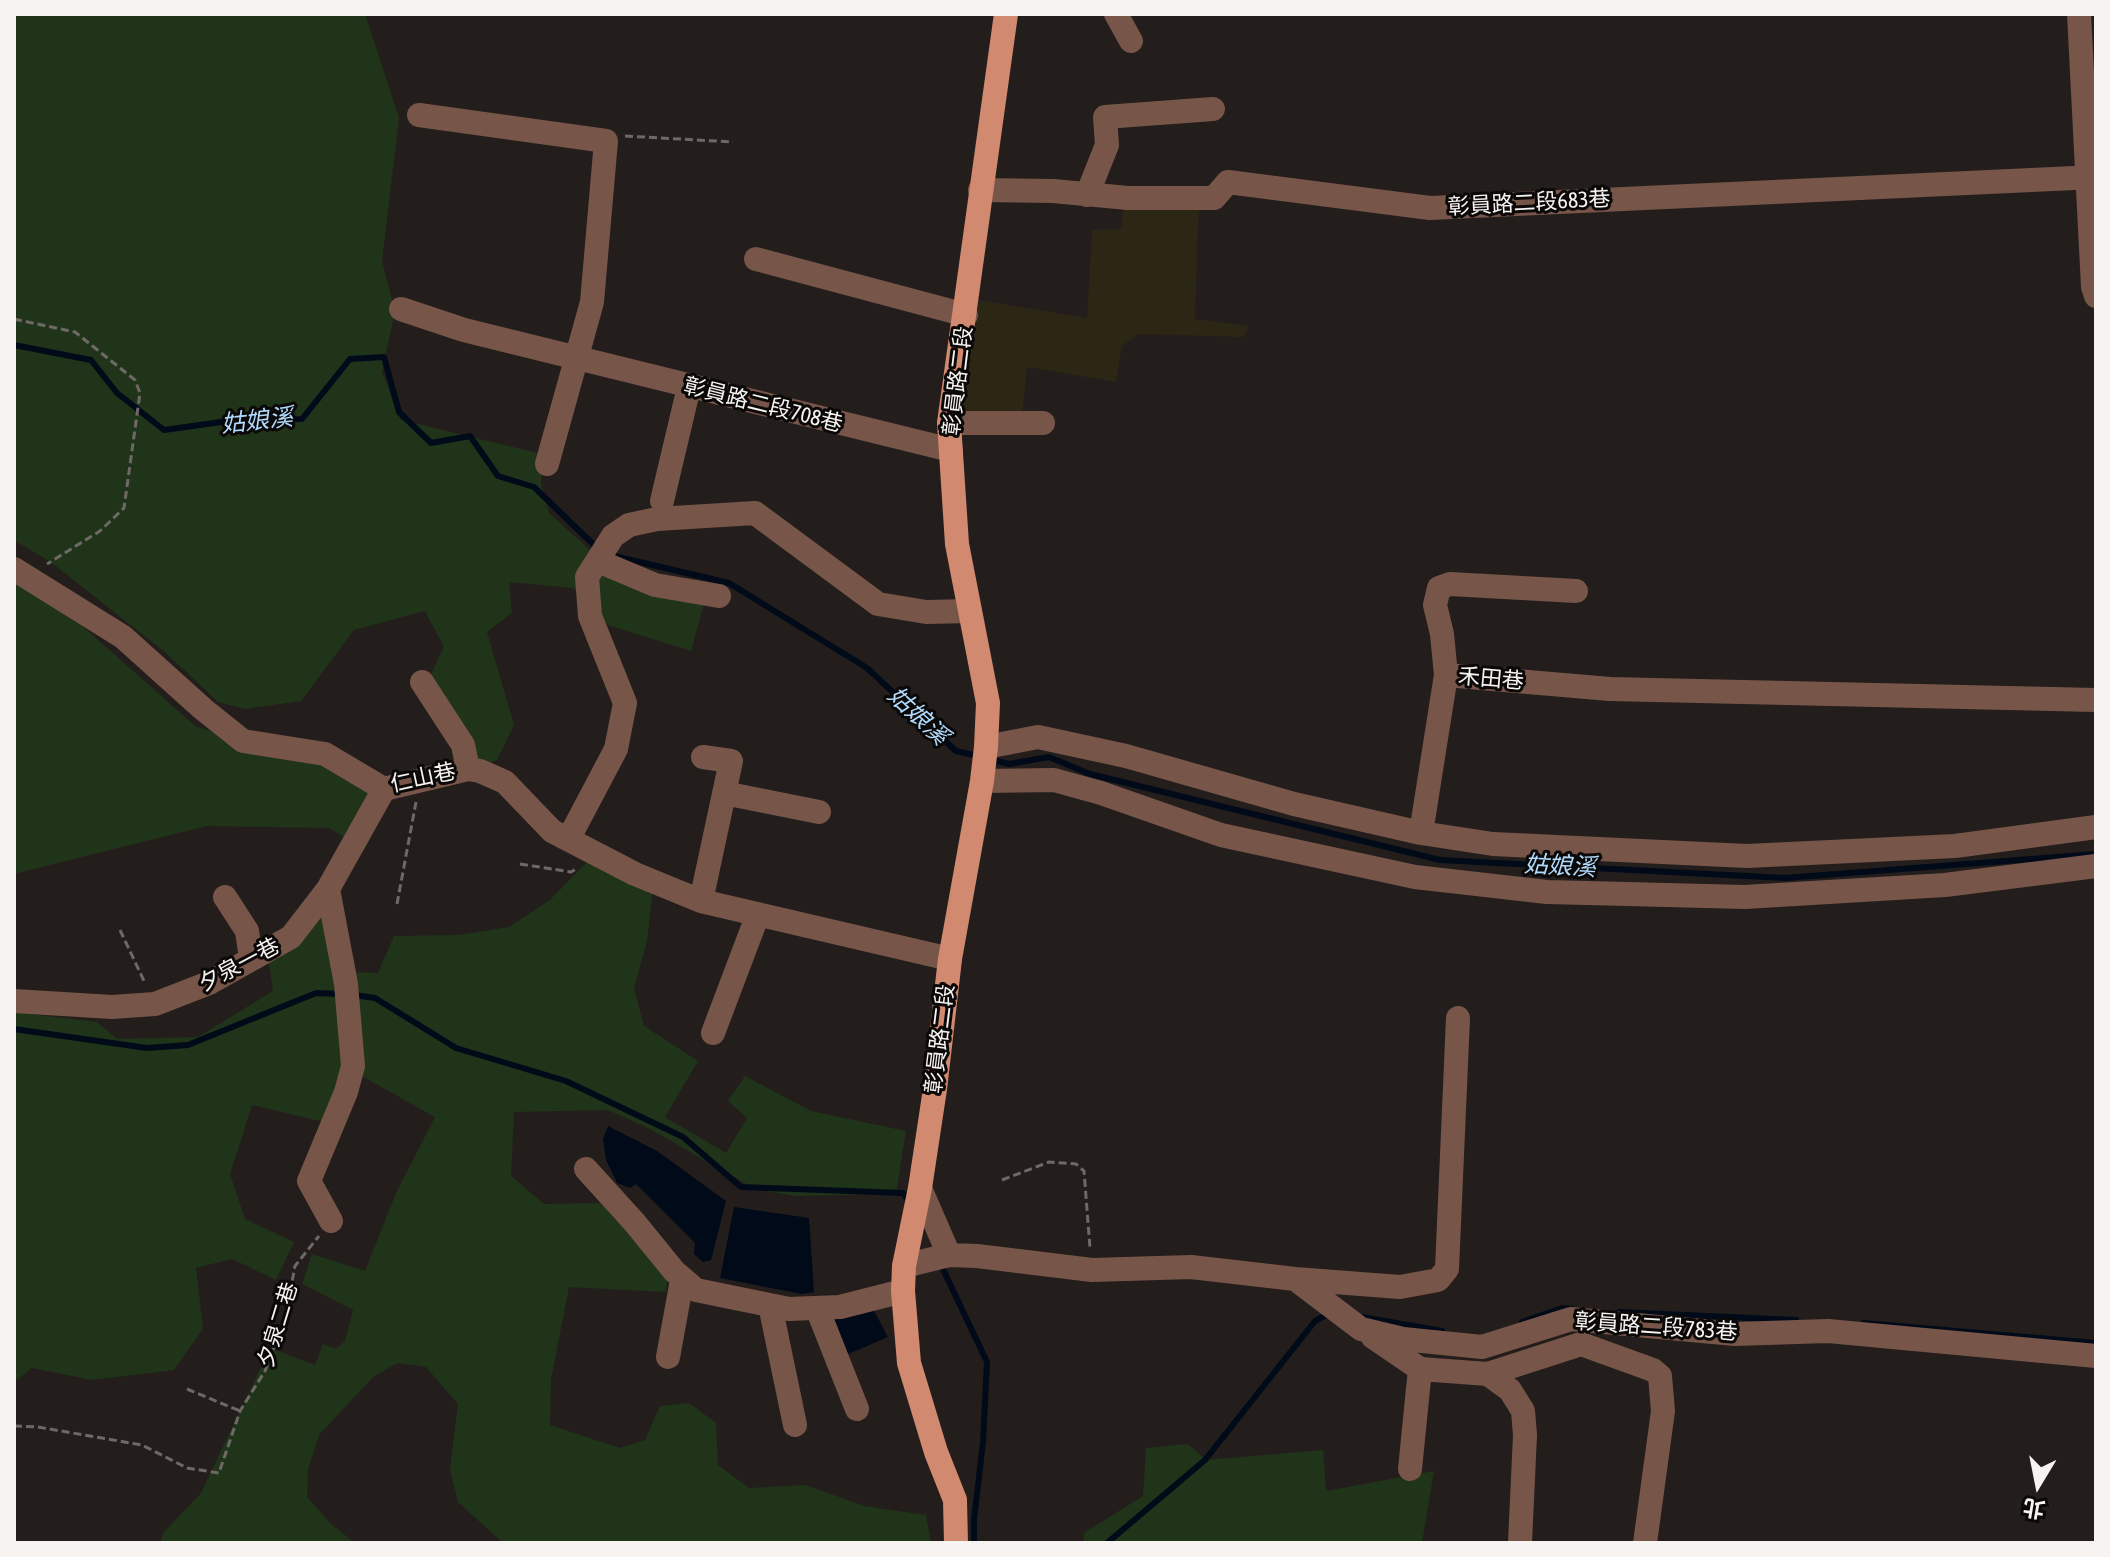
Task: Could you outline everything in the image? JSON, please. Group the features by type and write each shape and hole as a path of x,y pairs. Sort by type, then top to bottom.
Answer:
{"main road":[{"name":"彰員路二段","path":"904,1266 918,1195 950,959 986,747 988,703 957,544 949,423 1006,14"},
{"path":"904,1266 909,1363 936,1452 955,1500 956,1543"}],"street":[{"path":"1116,14 1131,41"},
{"path":"2079,14 2092,177 2096,296"},
{"path":"1087,195 1107,145 1105,117 1213,109"},
{"path":"419,115 606,141 592,302 547,464"},
{"name":"彰員路二段683巷","path":"980,190 1214,198 1228,182 1430,208 2092,177"},
{"path":"756,259 966,315"},
{"name":"彰員路二段708巷","path":"401,309 464,330 951,450"},
{"path":"659,510 689,387"},
{"path":"949,423 1043,423"},
{"path":"569,838 616,749 625,703 590,616 587,577 613,536 629,525 659,510 755,513 878,604 926,612 970,611"},
{"path":"598,561 655,585 719,596"},
{"name":"仁山巷","path":"20,573 123,637 243,741 325,754 384,789 468,769 480,771 505,782 552,831 595,855 701,901 950,959"},
{"path":"1446,675 1442,634 1435,605 1439,588 1450,584 1576,591"},
{"name":"禾田巷","path":"1421,833 1446,675 1610,689 2096,700"},
{"path":"422,682 463,745 468,769"},
{"path":"986,747 1038,737 1126,756 1294,804 1421,833 1493,844 1747,856 1955,846 2096,827"},
{"path":"701,901 731,761 703,757"},
{"path":"982,781 1054,780 1221,835 1415,877 1547,892 1745,897 1945,885 2096,866"},
{"name":"夕泉一巷","path":"14,1001 112,1007 155,1004 209,983 291,937 328,889 384,789"},
{"path":"724,793 819,812"},
{"path":"1745,897 1747,856"},
{"path":"328,889 346,984 353,1066 346,1092 309,1181 331,1221"},
{"path":"225,897 247,931 251,959"},
{"path":"713,1033 758,914"},
{"path":"904,1266 949,1255 1092,1270 1191,1267 1400,1287 1438,1280 1447,1269 1458,1018"},
{"path":"586,1169 682,1280 696,1290 789,1309 840,1307 903,1291"},
{"path":"918,1195 949,1255"},
{"name":"彰員路二段783巷","path":"1295,1279 1361,1329 1403,1339 1482,1347 1571,1319 1735,1334 1828,1331 2096,1356"},
{"path":"668,1357 682,1280"},
{"path":"770,1305 795,1425"},
{"path":"817,1308 857,1409"},
{"path":"1361,1329 1420,1369 1488,1374 1581,1344 1653,1370 1660,1376 1663,1411 1645,1543"},
{"path":"1410,1469 1420,1369"},
{"path":"1488,1374 1510,1390 1523,1411 1525,1435 1520,1543"}],"path":[{"path":"606,141 626,135 733,142"},
{"path":"14,319 75,332 135,380 140,393 124,508 100,531 20,573"},
{"path":"397,904 421,779"},
{"path":"520,864 571,872 595,855"},
{"path":"120,930 155,1004"},
{"path":"1002,1180 1049,1162 1076,1164 1084,1171 1092,1270"},
{"name":"夕泉二巷","path":"14,1426 38,1427 142,1445 187,1468 219,1473 240,1411 265,1371 285,1319 295,1266 331,1221"},
{"path":"187,1389 240,1411"}],"shaded area":[{"path":"1126,188 1199,197 1195,319 1249,326 1244,337 1139,334 1122,346 1116,382 1027,367 1022,417 952,410 966,298 1087,318 1092,230 1121,229"}],"green space":[{"path":"14,14 365,14 399,118 382,261 395,311 382,372 401,420 542,454 541,484 549,513 603,562 706,596 691,651 608,625 573,588 509,582 512,613 487,632 514,725 497,760 478,769 429,678 444,647 425,611 354,630 301,701 245,709 218,702 166,653 52,563 14,540"},
{"path":"14,577 61,607 195,726 358,777 383,809 365,849 329,828 207,826 14,874"},
{"path":"589,860 653,888 647,941 634,988 644,1026 698,1061 665,1117 726,1153 747,1118 728,1101 745,1076 811,1111 906,1131 896,1194 795,1196 755,1189 650,1129 608,1110 514,1112 511,1176 544,1204 604,1203 669,1265 666,1292 569,1287 551,1380 550,1425 620,1448 645,1440 660,1406 689,1403 716,1423 718,1465 749,1488 806,1485 864,1506 926,1515 931,1543 503,1543 458,1502 450,1469 458,1404 426,1367 398,1363 374,1376 319,1435 308,1470 307,1497 330,1523 355,1543 160,1543 164,1532 201,1493 270,1348 315,1365 323,1344 336,1349 345,1341 353,1310 302,1284 312,1254 365,1271 396,1193 435,1117 342,1065 324,1122 252,1105 230,1174 245,1219 294,1242 276,1280 232,1259 196,1268 203,1329 174,1370 92,1380 32,1368 14,1382 14,1012 97,1022 117,1039 198,1037 273,991 266,943 330,914 338,972 378,973 394,936 459,935 509,927 550,900"},
{"path":"1188,1444 1206,1460 1323,1450 1326,1491 1434,1471 1422,1543 1083,1543 1084,1533 1143,1496 1146,1448"}],"water":[{"path":"608,1126 657,1151 726,1201 711,1260 703,1262 694,1254 695,1243 636,1184 630,1188 617,1183 606,1160 603,1139"},
{"path":"734,1207 809,1218 814,1292 802,1294 720,1278"},
{"path":"872,1307 888,1337 846,1355 830,1319"}],"waterway":[{"name":"姑娘溪","path":"14,345 91,360 117,393 164,430 228,421 302,419 350,359 384,357 399,412 431,443 470,436 498,476 534,487 597,548"},
{"name":"姑娘溪","path":"614,556 729,583 867,668 956,751 978,756"},
{"name":"姑娘溪","path":"989,759 1009,764 1049,757 1090,774 1440,860 1785,878 2096,854"},
{"path":"14,1029 147,1048 188,1045 316,993 342,994"},
{"path":"354,995 375,998 456,1048 566,1081 683,1137 741,1187 903,1193 910,1203"},
{"path":"940,1263 987,1362 974,1543"},
{"path":"1522,1322 1562,1308 1572,1309"},
{"path":"1619,1312 1796,1320"},
{"path":"1107,1543 1205,1460 1315,1321 1328,1314"},
{"path":"1362,1317 1442,1331"},
{"path":"1863,1323 2096,1343"}]}
